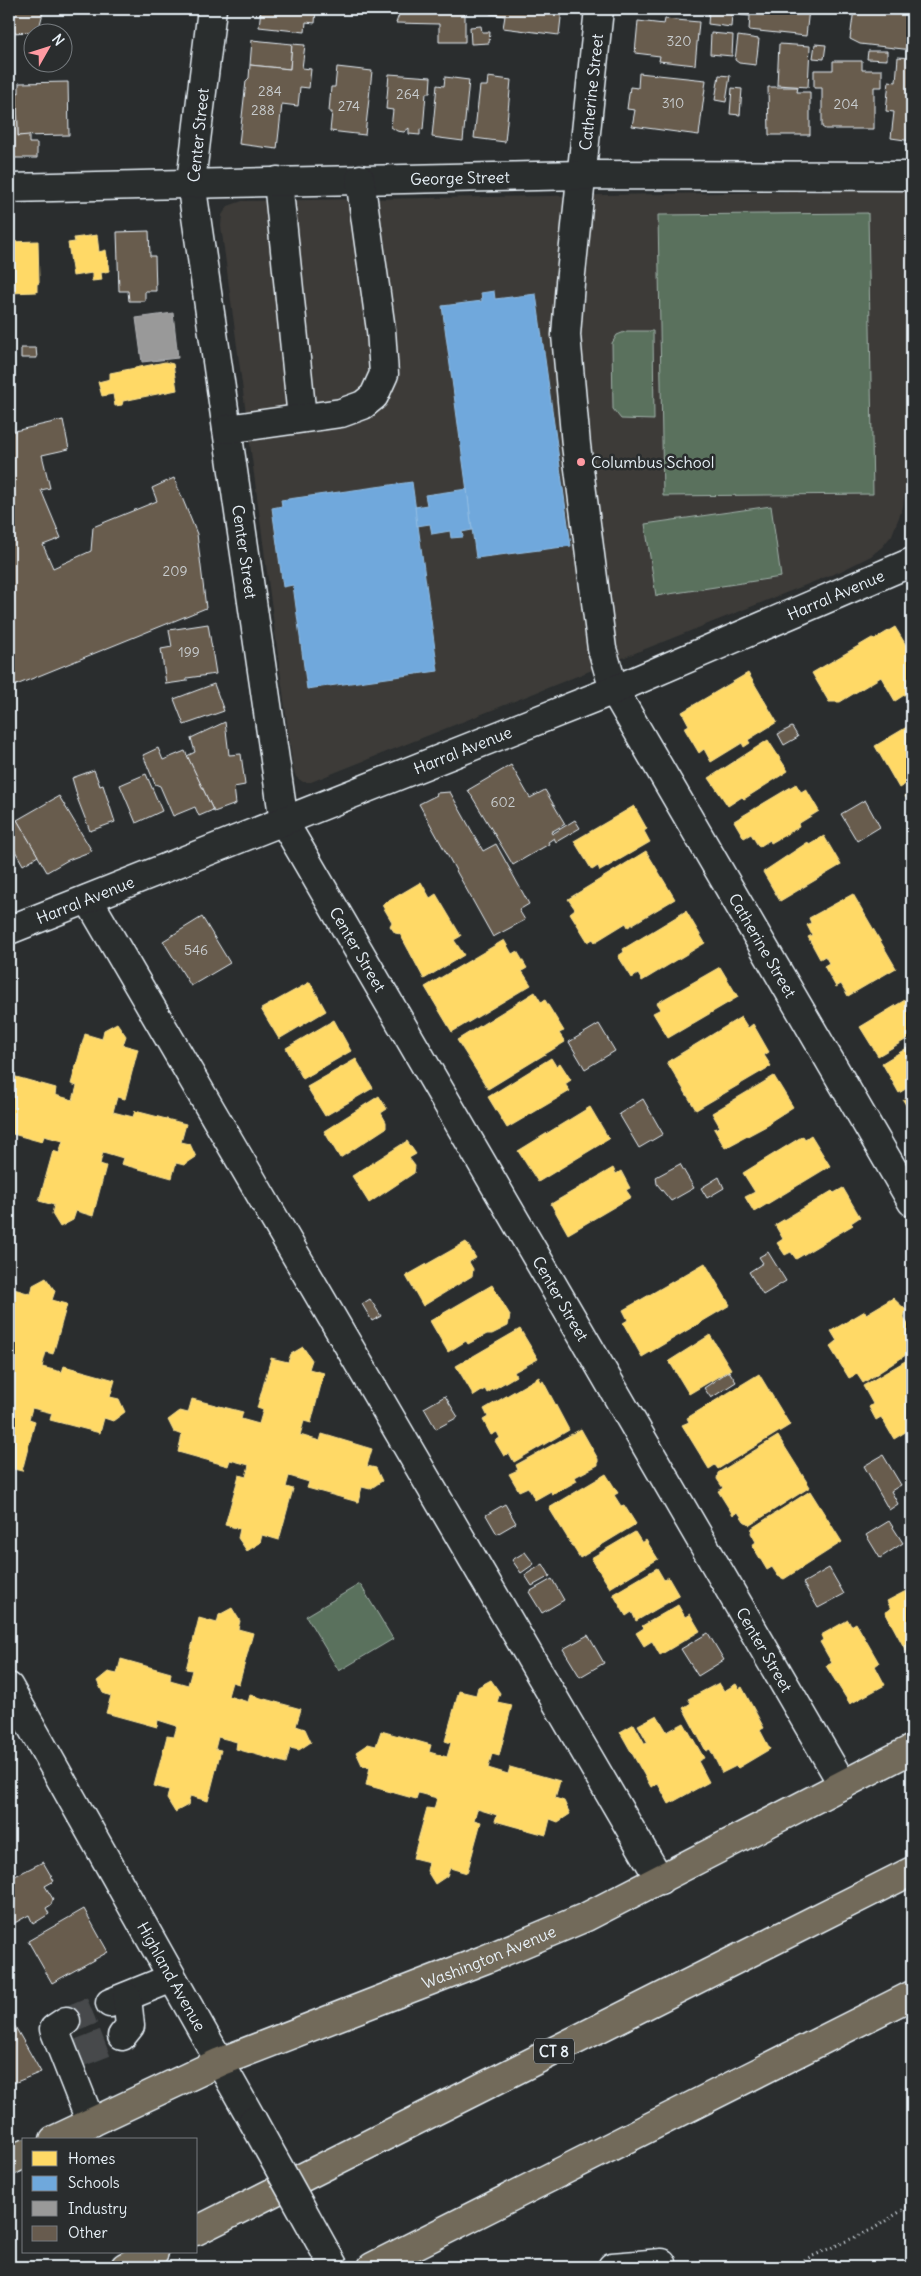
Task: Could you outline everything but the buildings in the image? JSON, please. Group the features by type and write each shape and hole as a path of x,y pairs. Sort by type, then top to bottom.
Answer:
{"main road":[{"name":"Washington Avenue","path":"58,2138 220,2062 486,1959 586,1917 912,1749"},
{"name":"CT 8","path":"198,2230 912,1871"},
{"path":"372,2267 912,1995"},
{"path":"9,2161 22,2155"},
{"path":"125,2267 150,2254"}],"street":[{"name":"Center Street","path":"212,9 191,182 284,822 843,1785"},
{"name":"Catherine Street","path":"599,9 566,335 576,445 602,649 614,690 912,1202"},
{"name":"George Street","path":"9,188 191,182 582,175 912,176"},
{"path":"227,428 341,413 363,406 374,396 384,374 381,330 360,179"},
{"path":"278,181 302,418"},
{"name":"Harral Avenue","path":"9,930 614,690 912,562"},
{"path":"88,899 660,1880"},
{"name":"Highland Avenue","path":"9,1687 334,2267"},
{"path":"122,2036 130,2026 119,2000 172,1978"},
{"path":"66,2021 54,2029 72,2057 91,2123"},
{"path":"612,2267 662,2263"}],"path":[{"path":"745,2267 795,2264 873,2230 912,2204"}],"shaded area":[{"name":"Columbus School","path":"912,191 912,435 903,507 892,535 882,547 871,556 841,571 311,782 303,782 296,777 293,768 221,226 222,215 228,206 242,201"}],"green space":[{"path":"868,213 873,494 663,496 658,215"},
{"path":"627,331 653,331 654,420 621,419 613,409 612,343 617,335"},
{"path":"771,506 781,577 656,596 645,524"},
{"path":"360,1584 393,1639 339,1671 306,1616"}],"tunnel":[{"path":"66,2021 110,2003"},
{"path":"79,2053 122,2036"}],"place":[{"name":"Columbus School","path":"581,462"}]}
